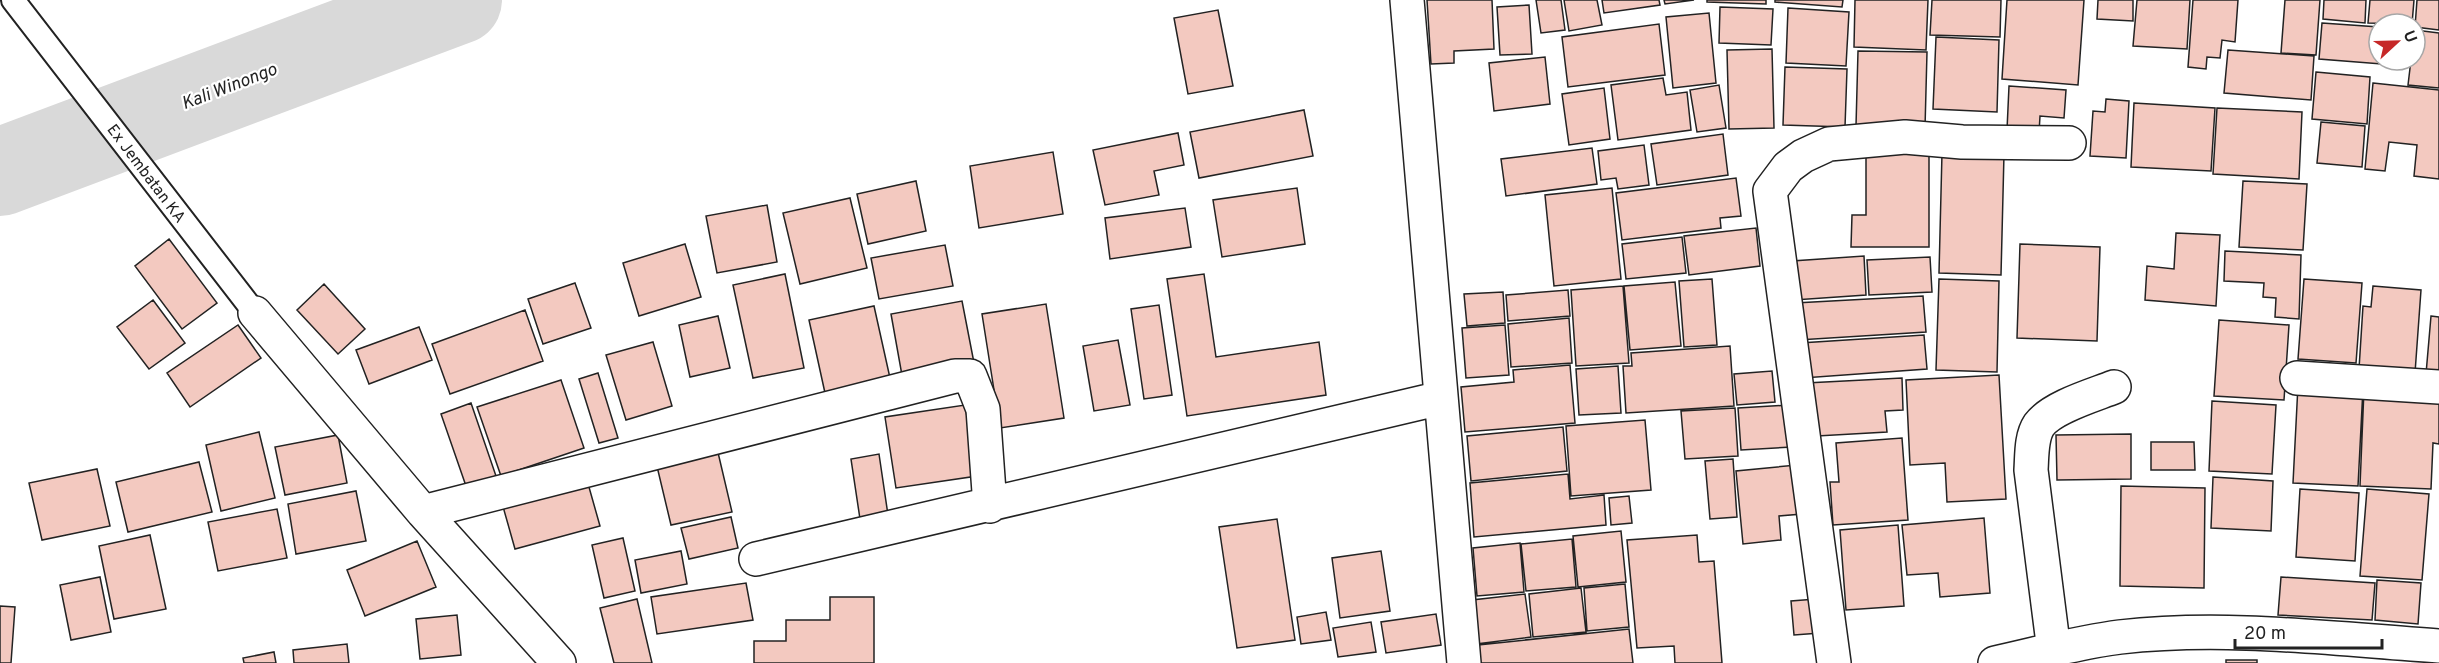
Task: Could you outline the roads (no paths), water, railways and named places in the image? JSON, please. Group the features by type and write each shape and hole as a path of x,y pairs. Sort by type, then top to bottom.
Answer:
{"street":[{"path":"1407,0 1464,663"},
{"path":"1834,663 1770,191 1788,167 1803,156 1829,144 1905,137 1962,142 2069,143"},
{"path":"255,314 423,512 559,663"},
{"path":"423,512 955,376 970,376 982,409 990,506"},
{"path":"2297,378 2439,387"},
{"path":"2054,651 2031,470 2032,444 2040,424 2060,409 2114,387"},
{"path":"756,560 1441,398"},
{"path":"1995,663 2118,637 2172,633 2230,632 2439,646"}],"lane":[{"name":"Ex Jembatan KA","path":"13,0 255,314"}],"waterway":[{"name":"Kali Winongo","path":"0,172 458,0"}]}
